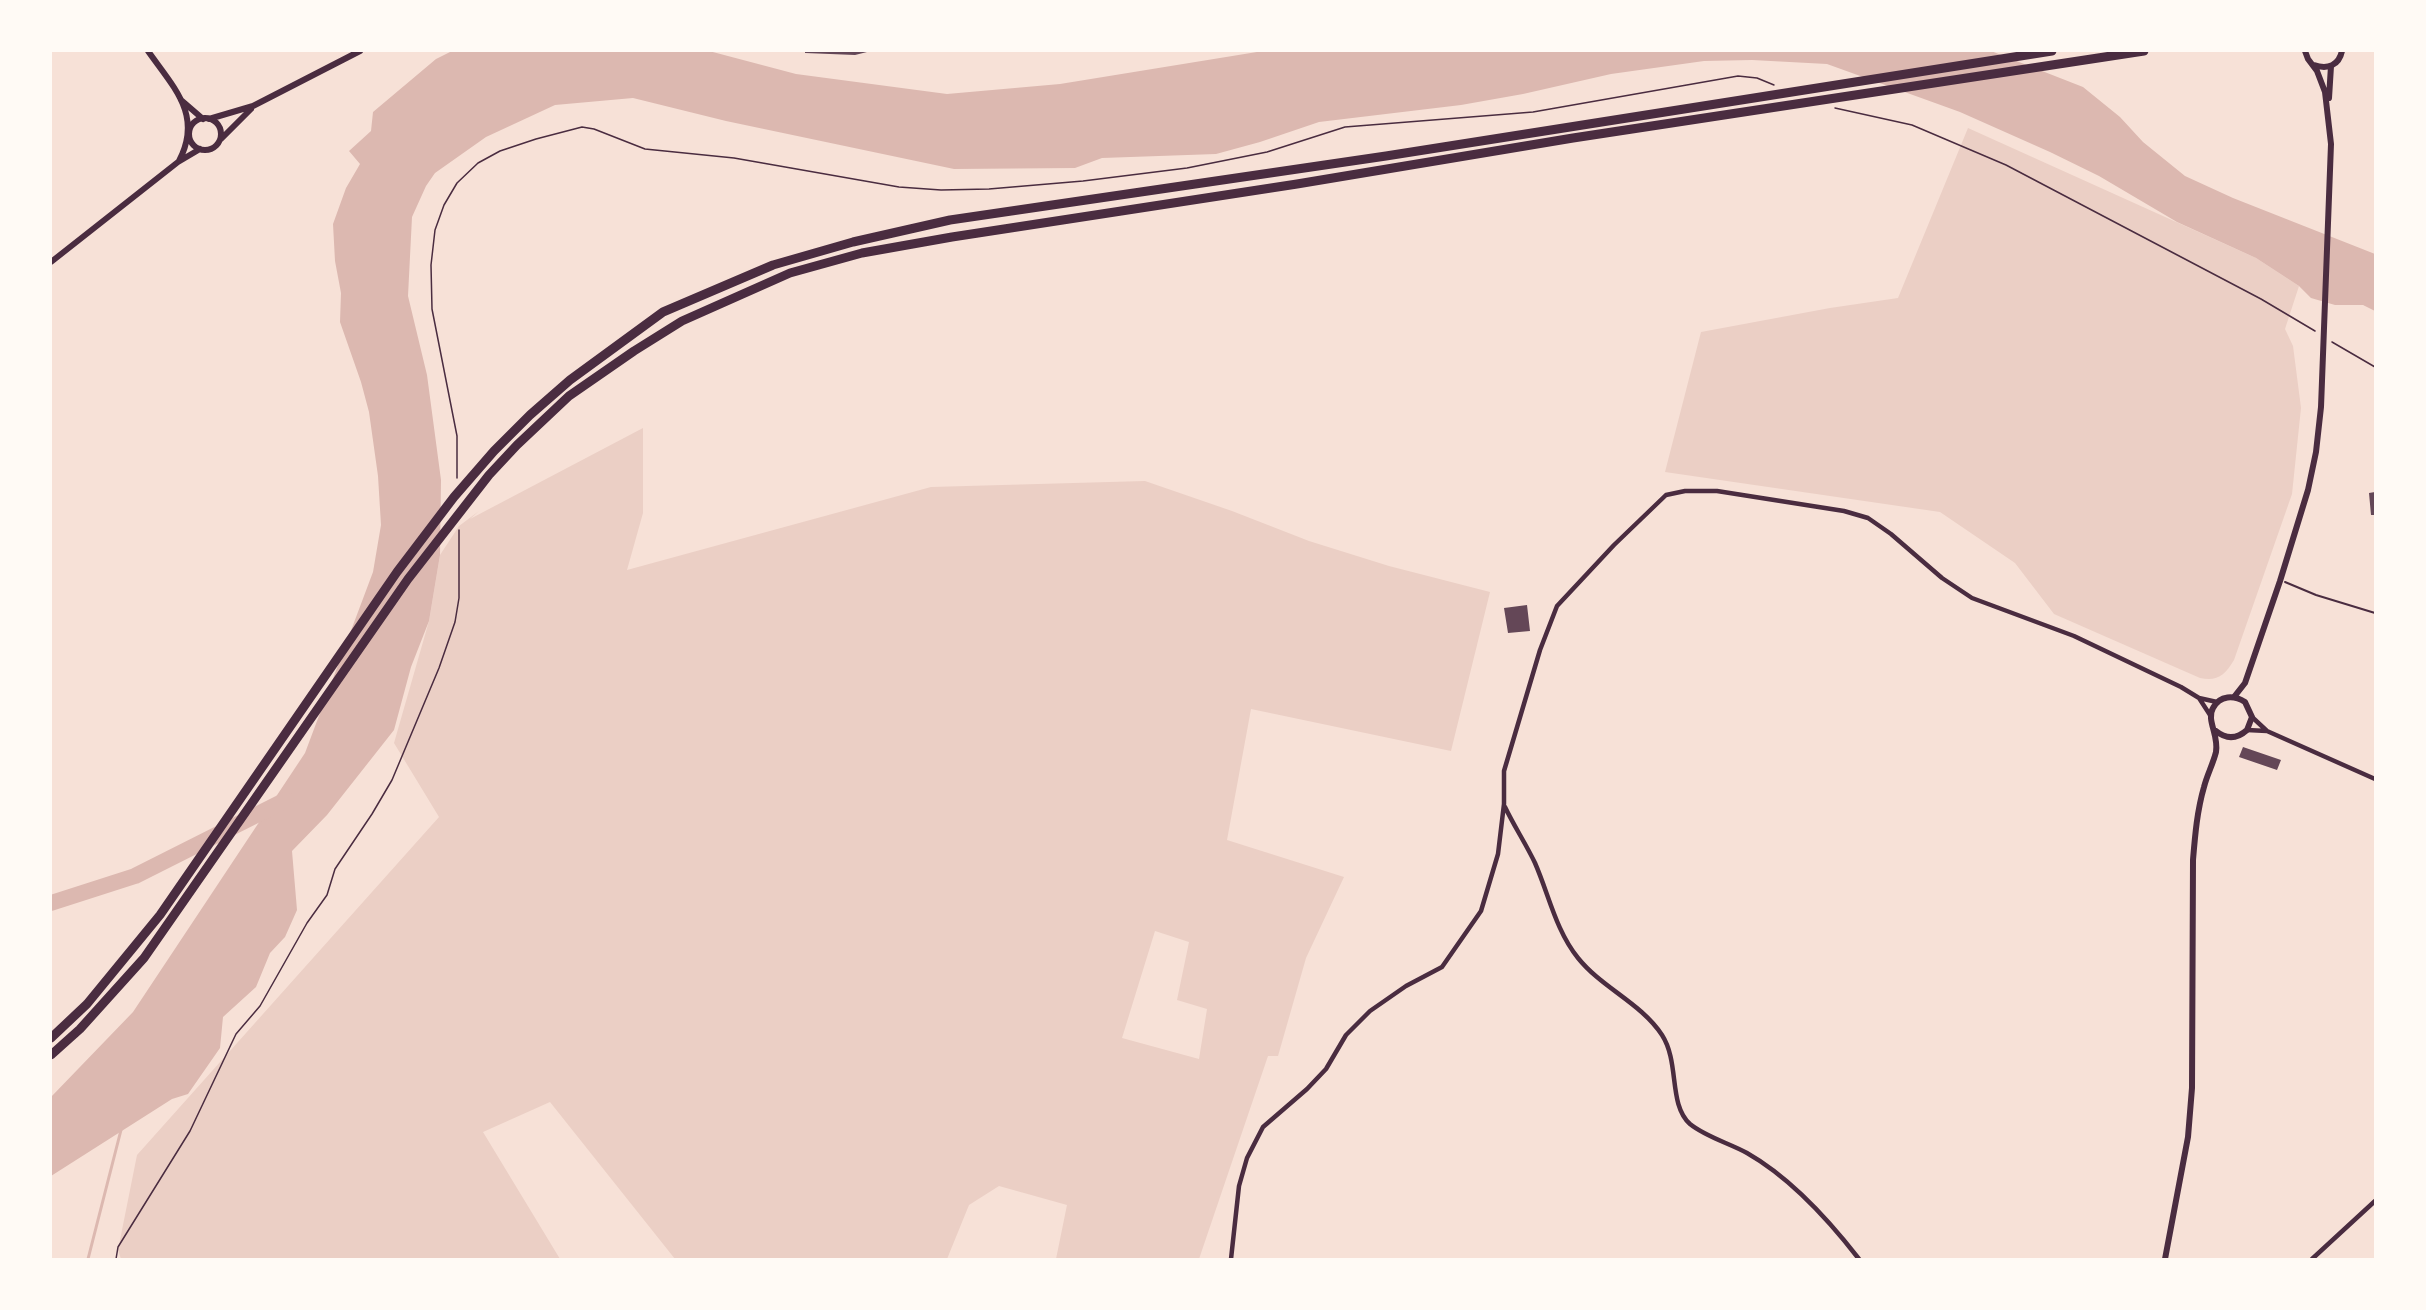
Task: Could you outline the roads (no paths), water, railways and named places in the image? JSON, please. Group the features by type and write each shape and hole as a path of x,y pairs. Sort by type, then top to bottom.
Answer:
{"highway":[{"path":"51,1038 87,1004 160,915 397,572 454,497 494,451 570,380 663,312 773,265 842,245 950,220 1386,156 2052,51"},
{"path":"51,1055 80,1029 144,958 408,579 489,475 569,396 682,321 790,273 862,253 2144,51"}],"street":[{"path":"148,51 181,100 188,117 192,143 200,149 210,150 253,106"},
{"path":"178,162 194,123 253,106 360,51"},
{"path":"2234,697 2244,683 2280,581 2308,490 2316,452 2324,360 2332,159 2328,110 2321,79 2304,52"},
{"path":"2314,65 2322,68 2331,66 2343,53"},
{"path":"2328,110 2331,66"},
{"path":"181,100 206,119 218,124 220,139"},
{"path":"51,262 178,162 200,149"},
{"path":"1231,1259 1239,1186 1247,1158 1263,1127 1307,1089 1326,1069 1346,1035 1370,1011 1406,986 1442,967 1481,911 1498,854 1504,804 1504,771 1540,650 1557,606 1614,545 1666,495 1685,491 1717,491 1844,510 1868,518 1891,534 1942,578 1972,598 2074,636 2181,687 2199,698 2217,702"},
{"path":"2244,683 2244,702 2252,717 2267,731 2375,779"},
{"path":"2210,715 2217,702 2223,698 2234,697 2244,702"},
{"path":"2165,1259 2188,1137 2192,1088 2193,860 2196,823 2204,787 2216,752 2216,731 2210,715 2199,698"},
{"path":"2216,752 2228,738 2239,736 2247,730 2252,717"},
{"path":"2247,730 2267,731"},
{"path":"2216,731 2228,738"},
{"path":"1504,804 1534,863 1559,926 1575,955 1652,1023 1662,1035 1672,1058 1679,1107 1689,1123 1747,1153 1772,1170 1822,1215 1859,1259"},
{"path":"2312,1259 2375,1202"}],"lane":[{"path":"2285,582 2316,595 2375,613"}],"waterway":[{"path":"51,903 135,876 286,800"},
{"path":"88,1259 121,1130"}]}
